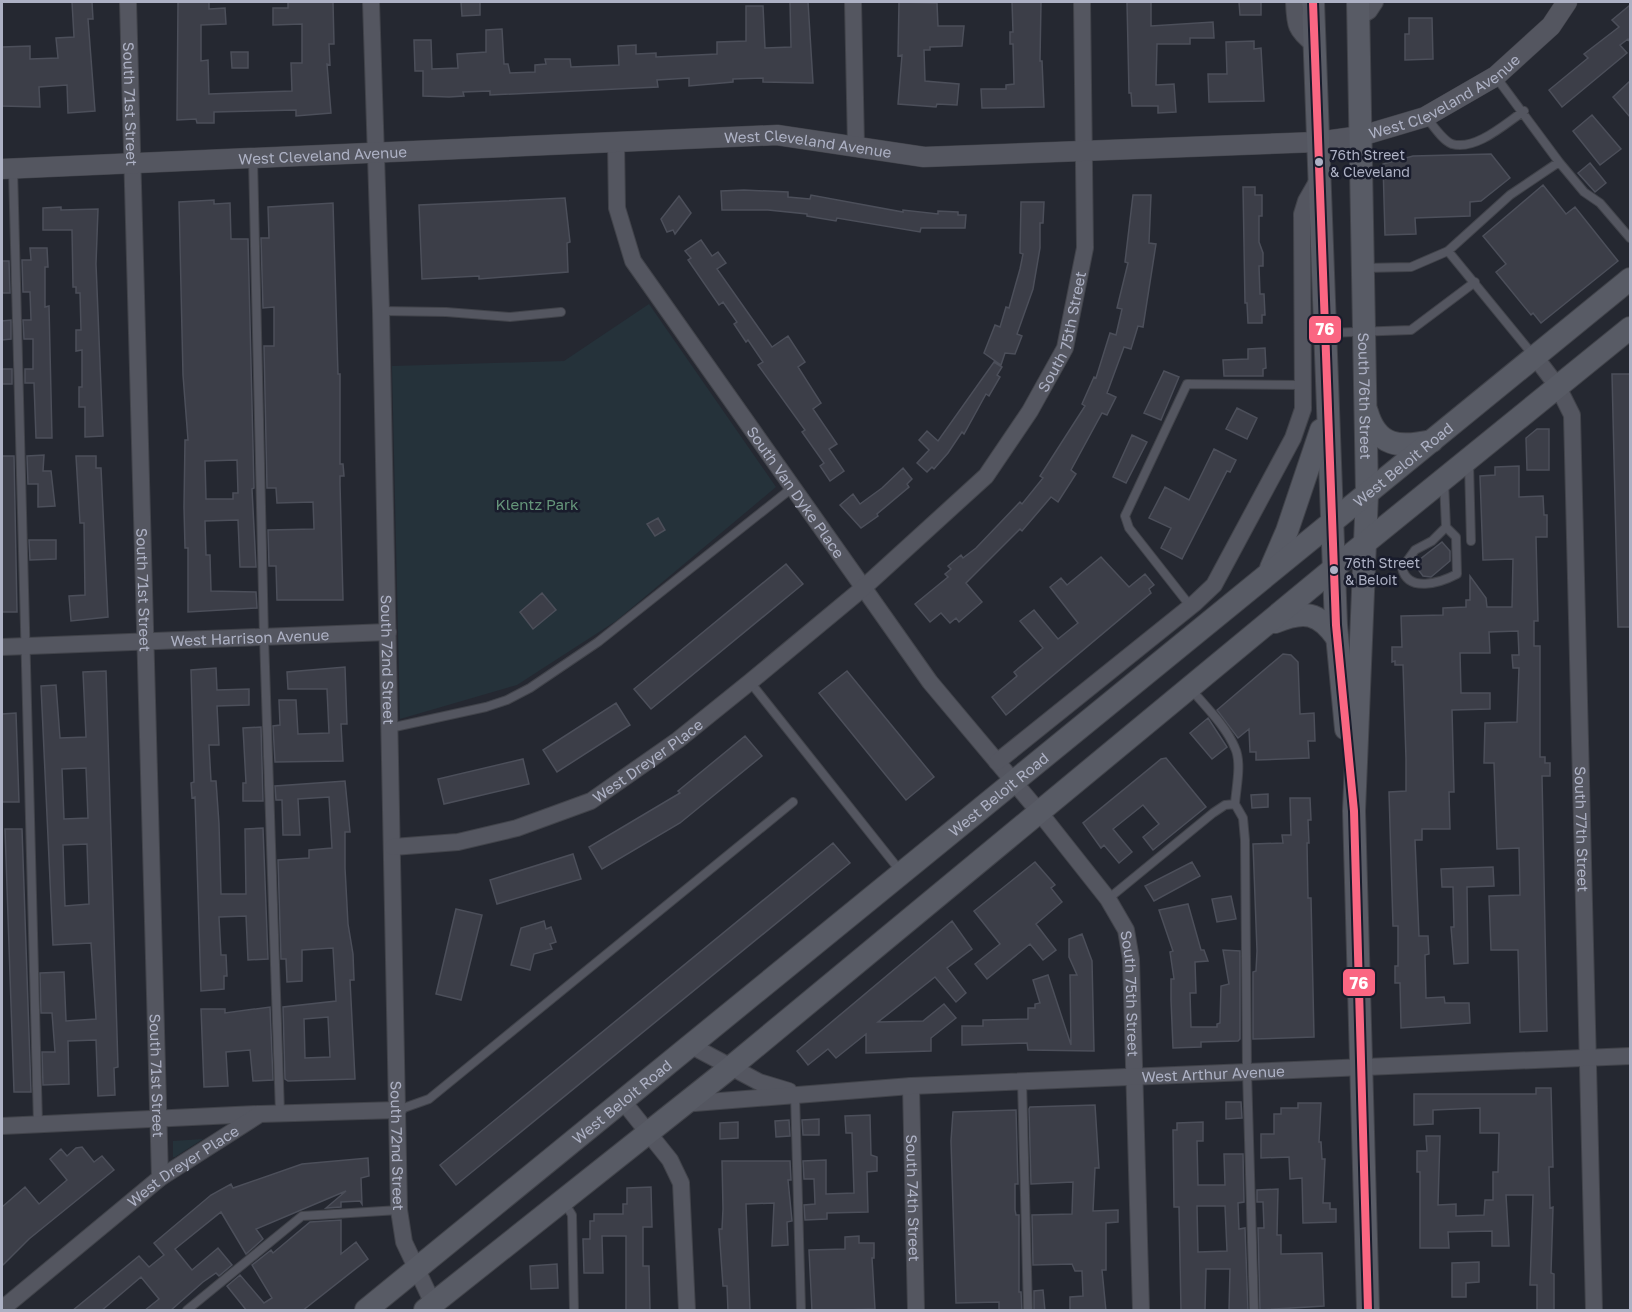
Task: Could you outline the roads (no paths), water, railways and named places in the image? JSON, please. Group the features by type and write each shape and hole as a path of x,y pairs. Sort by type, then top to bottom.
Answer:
{"main road":[{"name":"South 76th Street","path":"1313,2 1337,638 1354,811"},
{"name":"South 76th Street","path":"1358,9 1367,494 1363,544 1354,811 1368,1311"},
{"name":"West Beloit Road","path":"366,1311 1630,279"},
{"path":"431,1308 648,1131 731,1067 1363,544 1444,482 1630,328"},
{"path":"1265,577 1280,551 1300,496 1318,446 1327,405"},
{"path":"1366,407 1374,431 1388,441 1403,445 1432,441"},
{"path":"1265,626 1296,615 1316,616 1327,624 1337,638"}],"street":[{"name":"South 71st Street","path":"128,2 131,164 148,641 160,1178"},
{"name":"South 72nd Street","path":"371,2 374,153 381,311 399,1210 404,1242 418,1269 431,1308"},
{"path":"853,2 856,146"},
{"name":"South 75th Street","path":"862,590 986,476 1030,411 1065,348 1086,248 1082,2"},
{"path":"1294,2 1295,20 1299,33 1314,45"},
{"name":"South 76th Street","path":"1358,9 1369,11 1375,2"},
{"name":"West Cleveland Avenue","path":"7,169 777,135 924,158 1317,142 1361,136 1425,117 1496,76 1551,26 1567,2"},
{"name":"South Van Dyke Place","path":"616,142 617,208 633,261 862,590 930,682 1040,813"},
{"name":"South 76th Street","path":"1305,391 1302,214 1306,201 1318,180"},
{"name":"South 77th Street","path":"1536,358 1558,387 1572,415 1594,1311"},
{"name":"West Beloit Road","path":"997,762 1191,607 1214,585 1293,438 1305,391"},
{"name":"West Dreyer Place","path":"393,847 468,840 517,828 591,801 678,740 862,590"},
{"name":"West Harrison Avenue","path":"2,647 388,632"},
{"name":"South 75th Street","path":"1040,813 1108,898 1125,930 1131,958 1140,1311"},
{"name":"West Arthur Avenue","path":"690,1045 759,1082 795,1093"},
{"name":"West Arthur Avenue","path":"682,1104 795,1093 911,1086 1630,1056"},
{"name":"South 74th Street","path":"911,1086 916,1311"},
{"path":"622,1100 670,1160 681,1183 687,1311"},
{"name":"West Dreyer Place","path":"2,1310 160,1178 260,1114 398,1110"},
{"path":"2,1126 260,1114"}],"lane":[{"path":"1496,76 1524,111 1559,162 1584,192 1600,203 1630,238"},
{"path":"1425,117 1445,140 1462,145 1478,141 1524,111"},
{"path":"253,158 264,637 280,1113"},
{"path":"1364,268 1411,267 1448,251 1510,195 1559,162"},
{"path":"7,169 26,646 38,1124"},
{"path":"1448,251 1536,358"},
{"path":"1324,333 1411,330 1475,282"},
{"path":"381,311 446,312 510,317 561,312"},
{"path":"1191,607 1129,528 1125,516 1187,384 1305,391"},
{"path":"1469,461 1471,541"},
{"path":"1444,482 1446,527 1456,537 1457,574 1442,582 1422,584 1410,582 1404,576 1402,568 1406,560 1446,527"},
{"path":"390,728 486,707 507,700 530,688 598,642 792,488"},
{"path":"750,682 901,873"},
{"path":"1189,688 1213,715 1236,749 1235,804 1243,818 1245,840 1247,1072 1254,1311"},
{"path":"398,1110 429,1099 793,802"},
{"path":"1108,898 1213,813 1225,805 1235,804"},
{"path":"1022,1081 1028,1311"},
{"path":"795,1093 801,1311"},
{"path":"563,1201 572,1215 574,1311"},
{"path":"187,1311 302,1216 399,1210"}],"place":[{"name":"76th Street & Cleveland","path":"1319,162"},
{"name":"76th Street & Beloit","path":"1334,570"}],"park label":[{"name":"Klentz Park","path":"537,504"}]}
